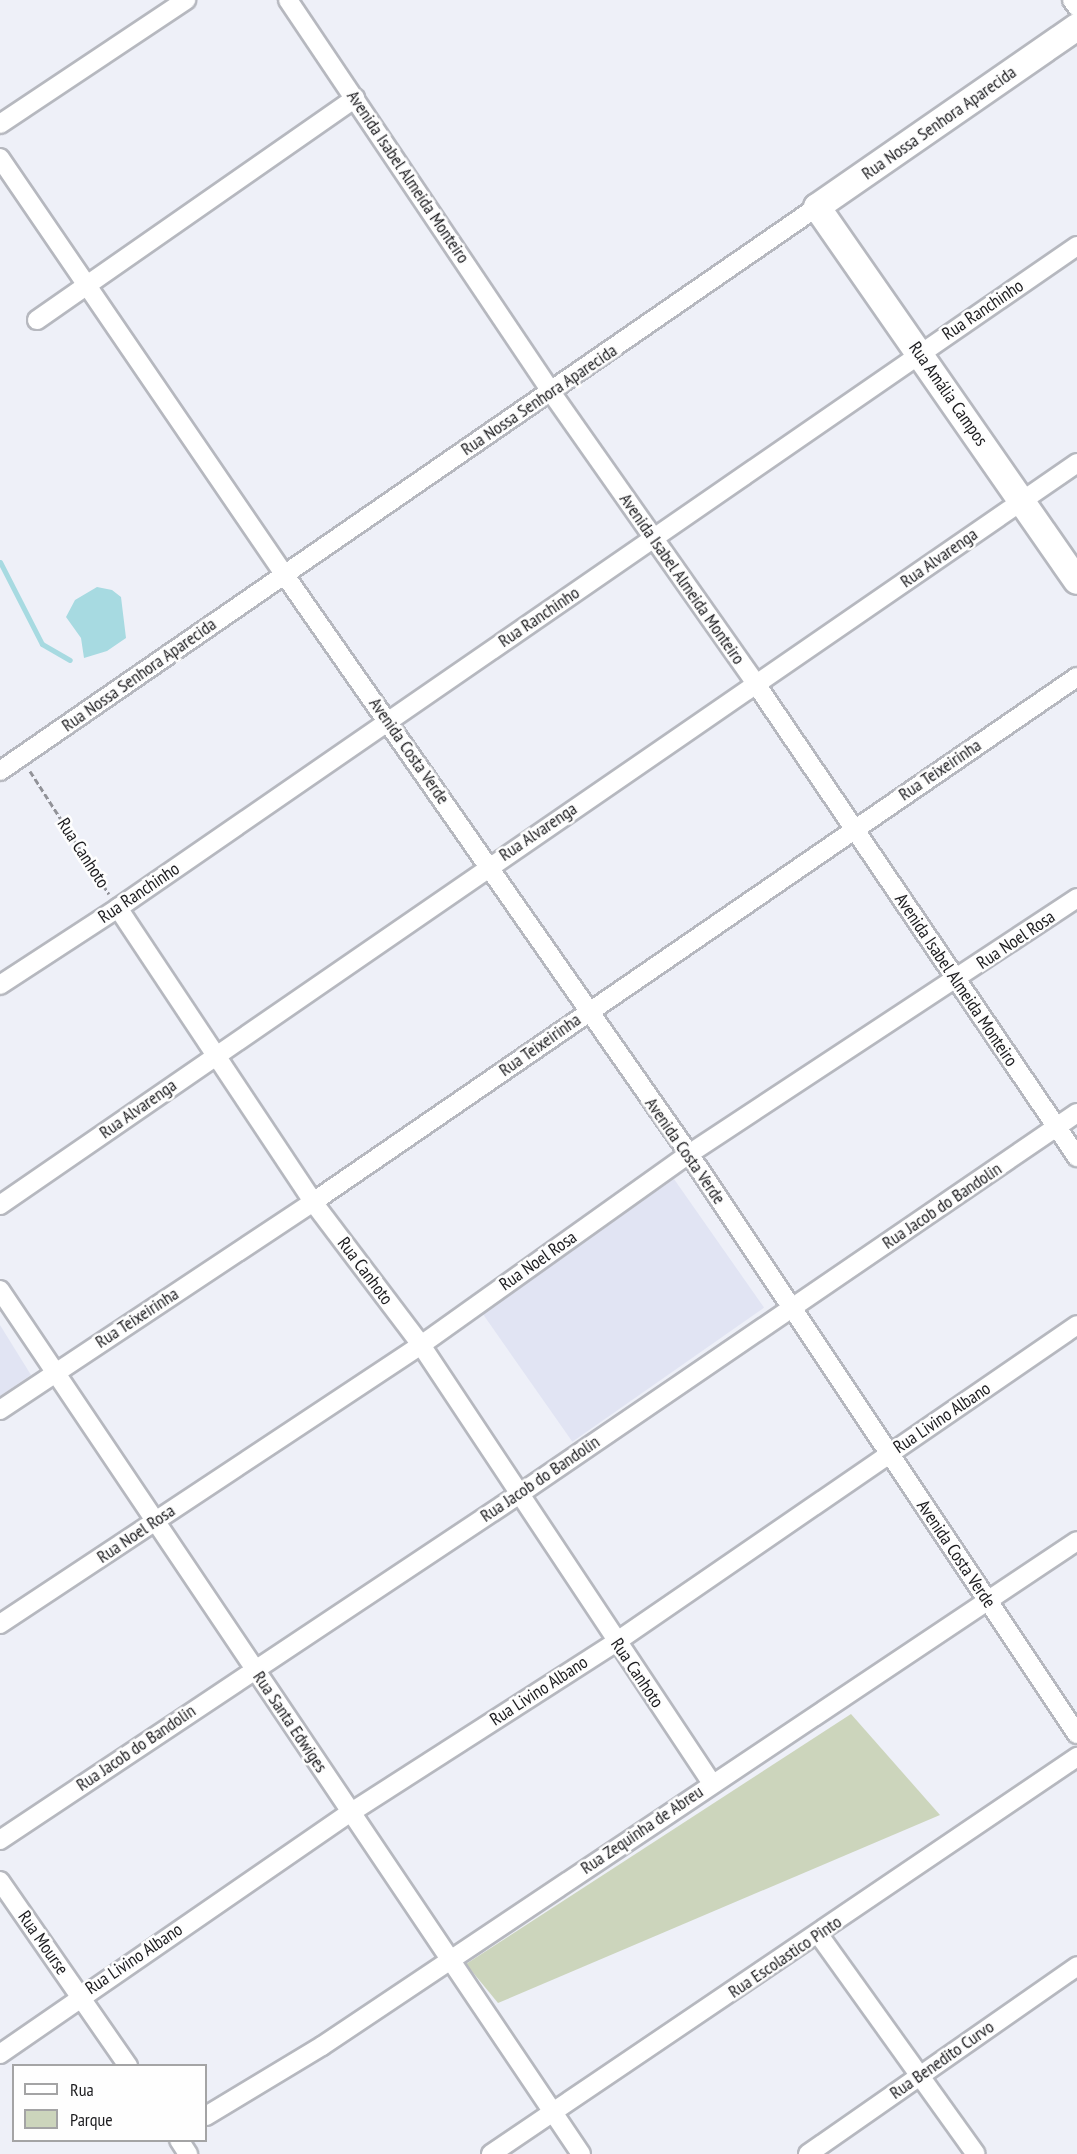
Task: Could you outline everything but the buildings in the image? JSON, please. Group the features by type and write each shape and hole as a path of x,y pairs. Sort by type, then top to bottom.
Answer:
{"street":[{"path":"0,124 186,0"},
{"name":"Avenida Isabel Almeida Monteiro","path":"288,0 356,98 551,392 756,684 1077,1157"},
{"path":"1072,0 1077,7"},
{"name":"Rua Nossa Senhora Aparecida","path":"0,771 1077,27"},
{"path":"37,320 356,98"},
{"name":"Avenida Costa Verde","path":"0,158 284,574 688,1154 1077,1734"},
{"name":"Rua Amália Campos","path":"818,207 1077,581"},
{"name":"Rua Ranchinho","path":"0,985 118,909 919,353 1077,246"},
{"name":"Rua Alvarenga","path":"0,1205 488,866 1077,463"},
{"name":"Rua Teixeirinha","path":"0,1410 313,1202 1077,677"},
{"name":"Rua Noel Rosa","path":"0,1624 421,1345 688,1154 957,980 1077,898"},
{"name":"Rua Canhoto","path":"118,909 218,1054 313,1202 421,1345 711,1782"},
{"name":"Rua Jacob do Bandolin","path":"0,1840 254,1668 519,1494 1077,1113"},
{"name":"Rua Santa Edwiges","path":"0,1290 581,2154"},
{"name":"Rua Livino Albano","path":"0,2054 80,1996 350,1813 616,1642 1077,1326"},
{"name":"Rua Zequinha de Abreu","path":"207,2115 451,1960 711,1782 988,1602 1077,1541"},
{"name":"Rua Escolastico Pinto","path":"491,2154 552,2111 819,1935 1077,1757"},
{"name":"Rua Mourse","path":"0,1881 127,2064"},
{"path":"819,1935 976,2154"},
{"name":"Rua Benedito Curvo","path":"808,2154 1077,1966"}],"path":[{"name":"Rua Canhoto","path":"21,757 118,909"}],"shaded area":[{"path":"674,1179 764,1308 572,1442 482,1313"},
{"path":"0,1325 31,1375 0,1396"}],"green space":[{"path":"851,1714 940,1815 498,2003 466,1964"}],"water":[{"path":"97,587 112,590 121,597 126,638 107,651 84,658 81,638 66,617 75,600"}],"waterway":[{"path":"0,562 42,644 70,660"}]}
